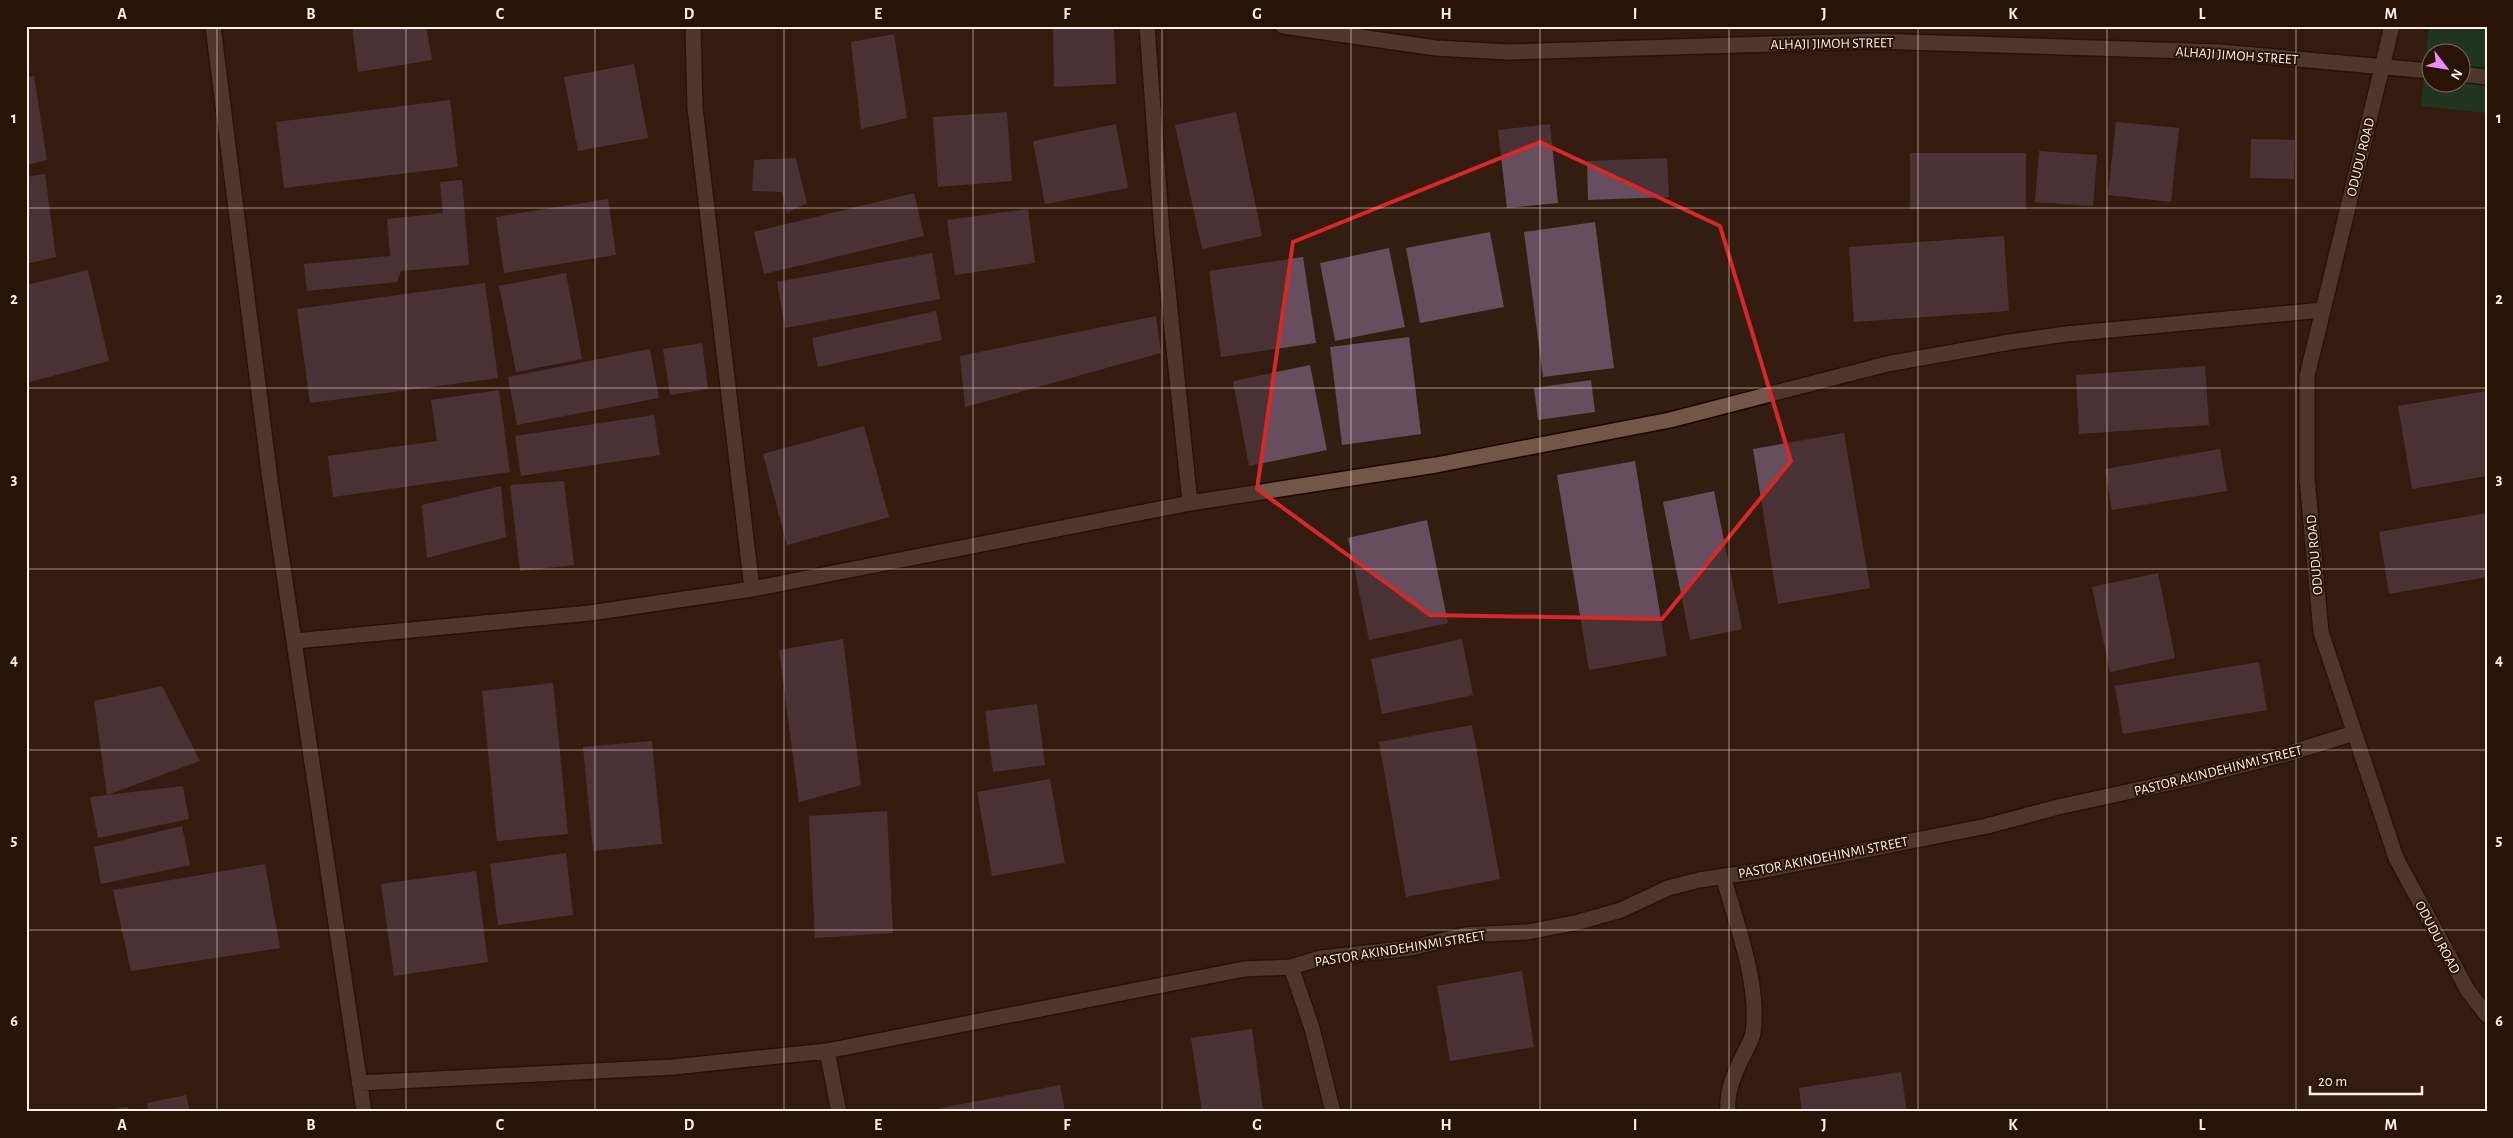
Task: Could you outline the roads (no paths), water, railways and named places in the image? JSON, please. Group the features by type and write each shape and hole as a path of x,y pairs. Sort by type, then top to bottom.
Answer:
{"street":[{"path":"213,26 270,480 364,1112"},
{"path":"693,26 695,108 752,589"},
{"path":"1147,26 1162,233 1190,503"},
{"name":"ALHAJI JIMOH STREET","path":"1283,26 1436,48 1508,52 1872,42 2220,52 2420,70"},
{"name":"ODUDU ROAD","path":"2392,26 2307,376 2307,478 2321,632 2396,858 2468,991 2487,1015"},
{"path":"2470,75 2487,77"},
{"path":"295,641 590,613 752,589 1190,503 1436,465 1670,420 1887,364 2010,342 2076,333 2322,310"},
{"name":"PASTOR AKINDEHINMI STREET","path":"359,1083 672,1067 827,1051 1244,969 1290,967 1320,958 1411,948 1465,935 1528,932 1579,922 1621,910 1668,888 1987,826 2058,807 2187,779 2290,753 2354,733"},
{"path":"1724,876 1743,948 1754,1016 1752,1036 1738,1066 1727,1098 1728,1112"},
{"path":"1290,967 1312,1028 1332,1112"},
{"path":"827,1051 839,1112"}]}
